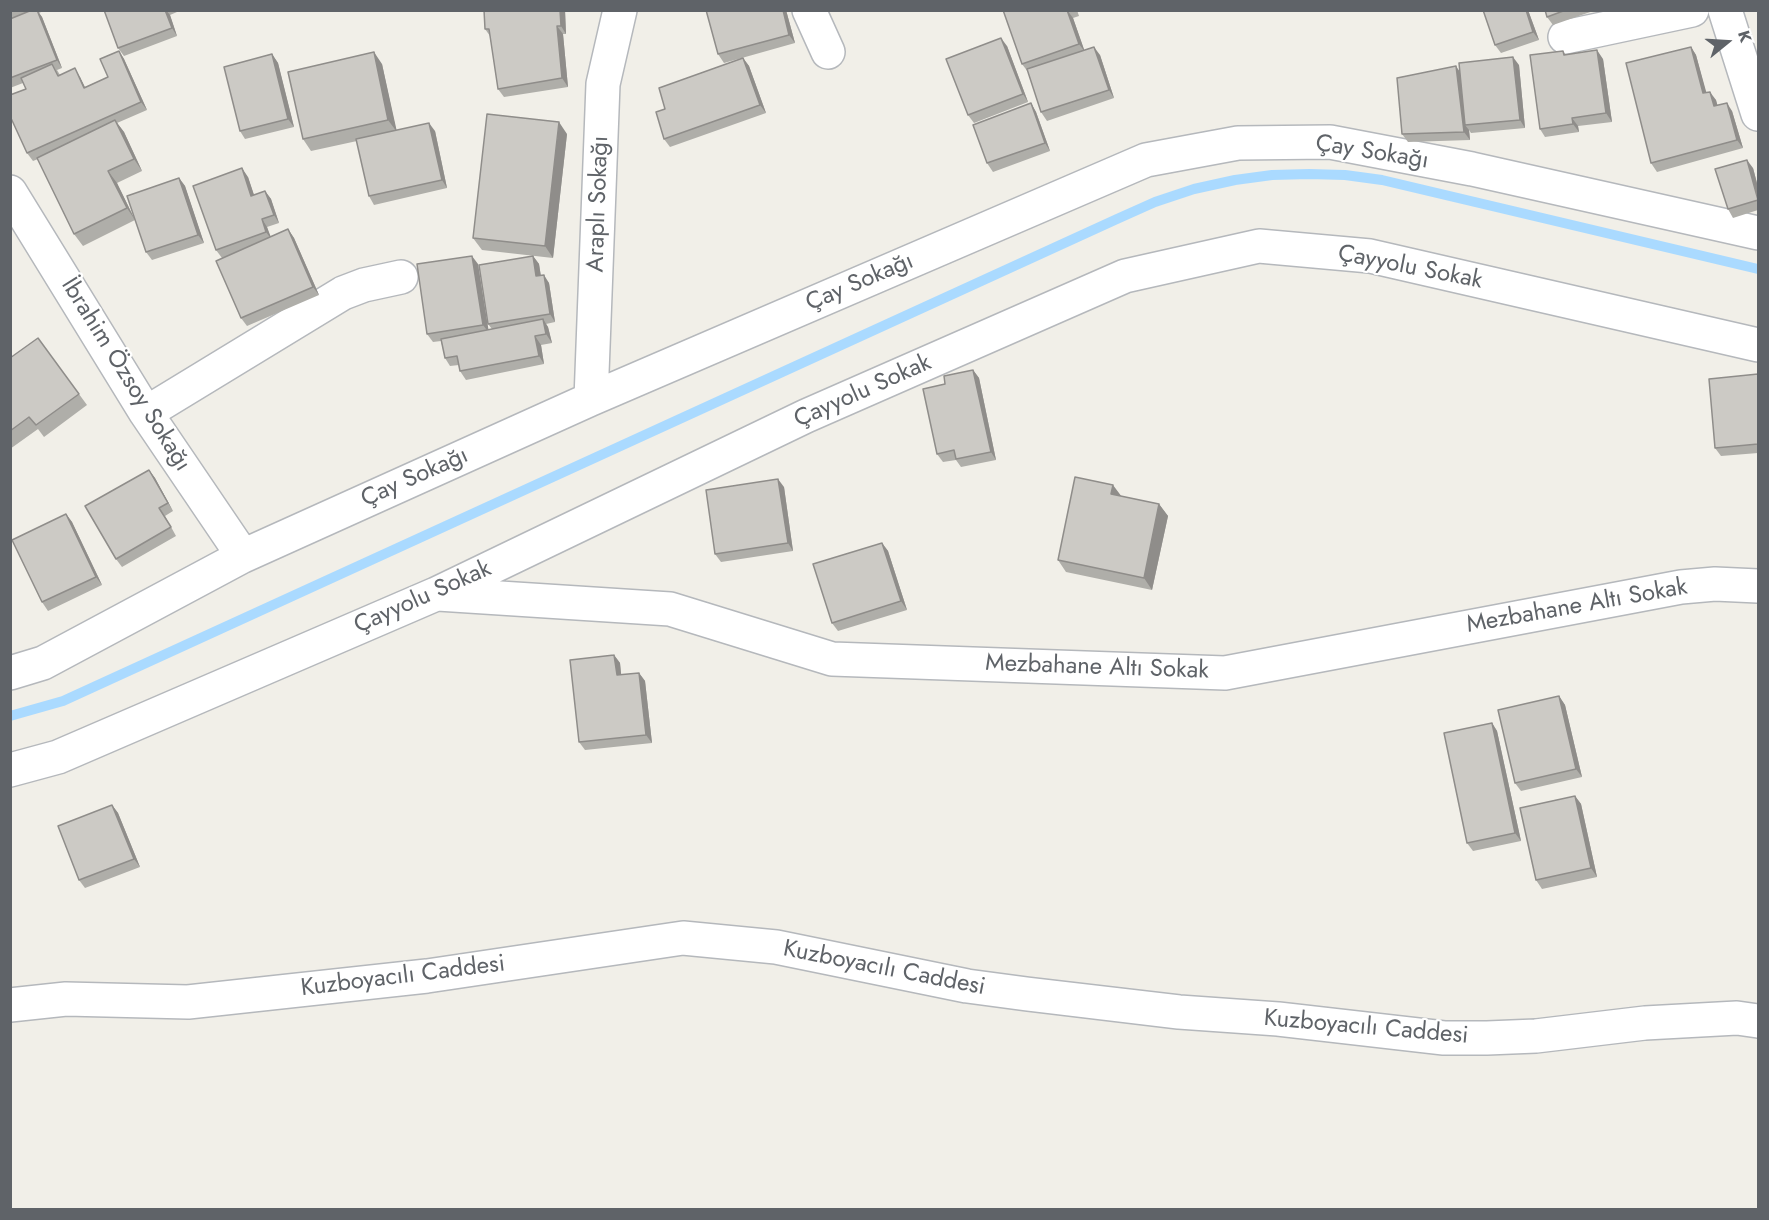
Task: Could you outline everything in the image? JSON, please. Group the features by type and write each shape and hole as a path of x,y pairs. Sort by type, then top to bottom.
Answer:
{"street":[{"name":"Araplı Sokağı","path":"591,399 603,84 620,10"},
{"path":"809,10 828,52"},
{"path":"1565,37 1692,10"},
{"path":"1725,10 1758,114"},
{"name":"Çay Sokağı","path":"10,673 43,663 243,556 591,399 1146,160 1238,143 1330,142 1472,169 1758,233"},
{"name":"İbrahim Özsoy Sokağı","path":"10,192 146,413 243,556"},
{"name":"Çayyolu Sokak","path":"10,770 58,757 436,594 806,416 1125,276 1259,246 1370,256 1758,345"},
{"path":"146,413 343,293 364,285 400,278"},
{"name":"Mezbahane Altı Sokak","path":"436,594 670,609 832,658 1225,672 1681,587 1715,584 1758,586"},
{"name":"Kuzboyacılı Caddesi","path":"10,1005 66,999 188,1002 427,976 683,938 776,947 967,986 1027,994 1179,1012 1278,1019 1444,1038 1536,1036 1645,1023 1737,1018 1758,1021"}],"building":[{"path":"37,10 57,60 10,78 10,19"},
{"path":"104,10 165,10 172,28 118,48"},
{"path":"484,10 560,10 561,26 557,26 562,78 498,89 489,29 485,29"},
{"path":"706,10 783,10 789,35 718,54"},
{"path":"1003,10 1067,10 1079,44 1022,64"},
{"path":"1483,10 1526,10 1533,32 1495,45"},
{"path":"1545,10 1566,10 1547,17"},
{"path":"1001,38 1023,94 968,115 946,59"},
{"path":"1094,47 1109,90 1041,112 1027,69"},
{"path":"1691,47 1703,93 1710,92 1714,106 1727,103 1737,140 1651,163 1626,63"},
{"path":"1597,50 1606,113 1572,118 1573,124 1540,129 1530,55 1563,51 1564,55"},
{"path":"119,51 141,102 27,153 10,116 10,95 26,89 21,78 52,64 58,76 75,68 84,88 108,77 100,59"},
{"path":"374,52 388,120 303,139 288,72"},
{"path":"272,54 288,119 240,131 224,67"},
{"path":"1513,57 1520,120 1465,125 1459,63"},
{"path":"743,58 760,105 664,139 656,112 665,109 659,88"},
{"path":"1456,66 1464,132 1402,134 1397,78"},
{"path":"1031,103 1045,143 987,163 973,125"},
{"path":"487,114 559,122 545,246 473,238"},
{"path":"115,120 134,159 108,171 127,208 74,234 37,158"},
{"path":"429,123 442,180 369,196 356,139"},
{"path":"1747,160 1758,200 1728,209 1715,169"},
{"path":"242,168 251,196 265,191 274,215 262,219 266,232 216,250 193,186"},
{"path":"179,178 198,235 146,252 127,196"},
{"path":"288,229 313,287 241,318 216,261"},
{"path":"472,256 483,325 427,334 417,264"},
{"path":"533,256 536,276 544,275 550,314 488,324 479,265"},
{"path":"543,319 546,334 535,336 539,356 460,371 457,356 445,358 441,339"},
{"path":"38,338 79,394 36,425 29,417 10,431 10,358"},
{"path":"973,370 991,452 956,459 954,450 937,454 923,389 945,384 944,376"},
{"path":"1758,374 1758,444 1715,448 1709,379"},
{"path":"149,470 168,503 159,508 171,527 116,559 85,506"},
{"path":"1075,477 1113,485 1111,494 1159,504 1144,578 1058,560"},
{"path":"778,479 788,543 715,554 706,490"},
{"path":"66,514 96,577 42,602 12,540"},
{"path":"882,543 901,601 832,623 813,564"},
{"path":"614,655 617,675 639,673 646,735 579,742 570,660"},
{"path":"1559,696 1576,769 1515,783 1498,710"},
{"path":"1492,723 1515,833 1467,843 1444,733"},
{"path":"1575,796 1591,868 1536,880 1520,808"},
{"path":"112,805 134,859 79,880 58,826"}],"waterway":[{"path":"10,716 63,701 1117,219 1155,202 1194,189 1272,175 1345,175 1382,180 1758,269"}]}
